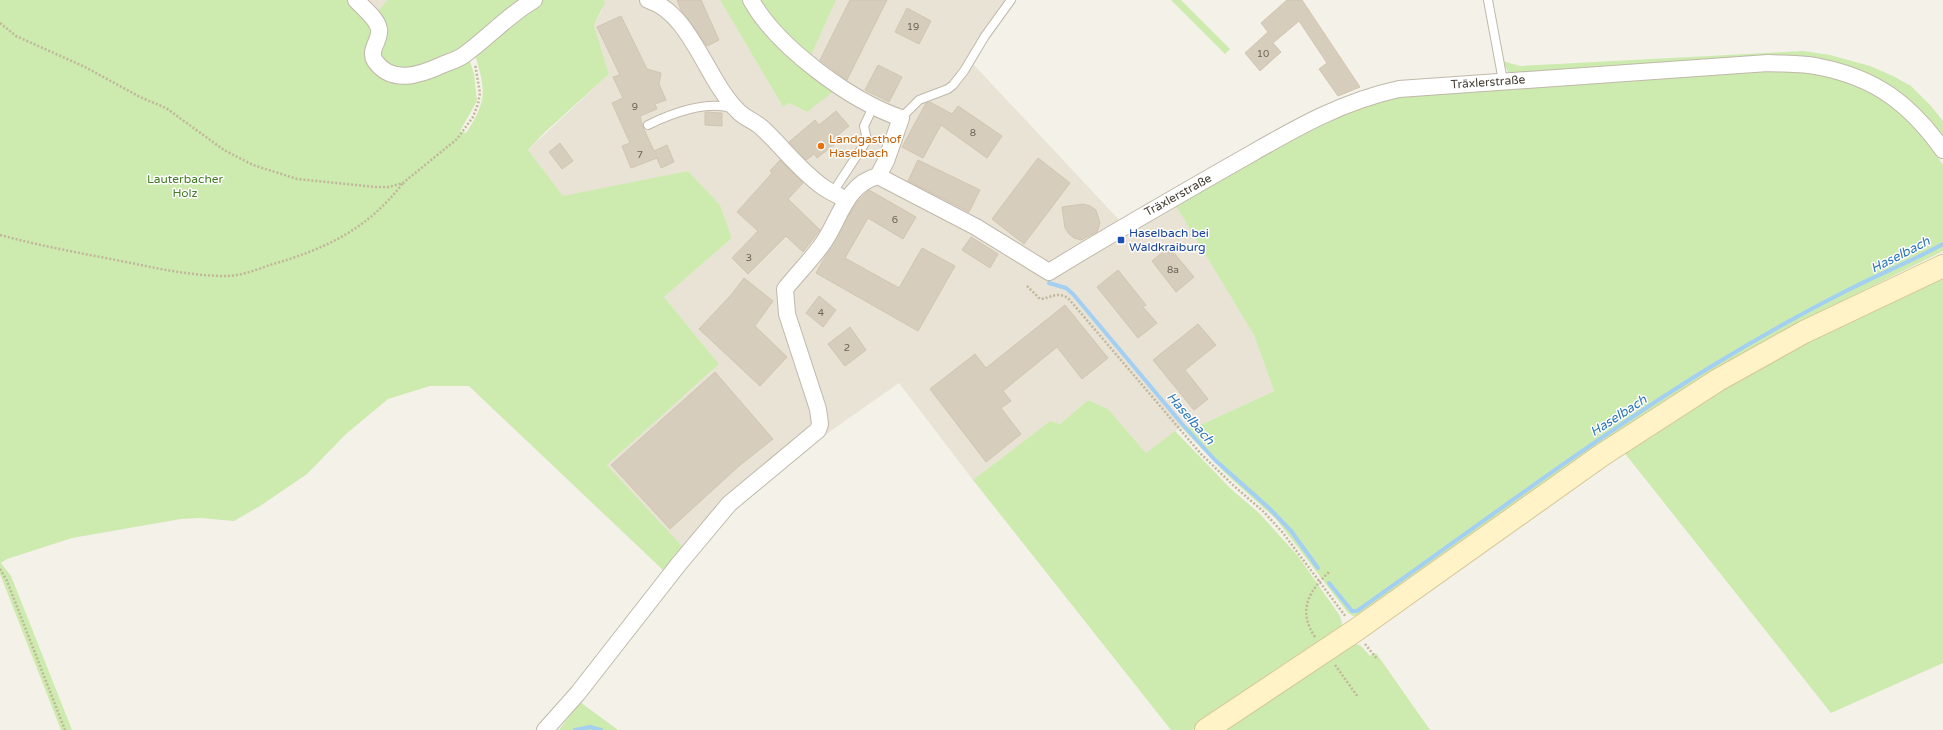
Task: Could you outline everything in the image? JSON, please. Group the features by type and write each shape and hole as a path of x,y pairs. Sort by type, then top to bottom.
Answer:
{"street":[{"path":"356,0 375,20 379,28 379,38 373,54 377,62 387,72 396,75 418,75 462,56 512,15 534,0"},
{"path":"648,0 669,11 685,28 707,70 739,112 759,126 787,152 802,170 823,187 847,200"},
{"path":"545,730 578,693 678,565 729,504 818,430 820,424 818,409 787,314 784,294 785,289 822,246 847,200 864,180 878,176 886,161 901,118 873,107 813,67 771,26 751,0"},
{"name":"Träxlerstraße","path":"878,176 976,227 1049,272 1146,213 1291,130 1348,103 1399,89 1768,63 1818,66 1876,86 1893,97 1922,121 1943,150"},
{"path":"1206,730 1356,630 1602,455 1718,380 1804,332 1943,266"}],"lane":[{"path":"901,118 919,100 948,89 954,85 985,36 1011,0"},
{"path":"1488,0 1503,81"},
{"path":"648,125 668,116 712,106 724,105 739,112"},
{"path":"833,192 867,140 864,126 873,107"}],"path":[{"path":"0,23 16,36 85,67 127,91 166,108 224,150 253,165 297,179 376,187 389,187 403,182"},
{"path":"0,235 43,247 180,273 227,276 300,256 337,241 367,221 392,196 403,182 457,139 473,117 480,93 479,82 470,50"},
{"path":"1027,286 1040,299 1052,295 1063,295 1068,298 1174,424 1217,471 1278,528 1320,581 1377,659"},
{"path":"0,569 7,581 65,730"},
{"path":"1317,639 1310,628 1306,609 1312,590 1330,571"},
{"path":"1334,664 1358,697"}],"shaded area":[{"path":"351,0 387,0 377,13"},
{"path":"604,0 720,0 783,107 789,103 807,112 805,69 836,0 1005,0 974,65 1121,222 1169,194 1254,335 1274,391 1196,427 1181,427 1146,453 1108,409 1088,400 1060,424 1050,421 973,480 899,383 832,430 683,547 607,465 719,364 664,297 732,238 720,205 688,171 563,197 528,150 609,74 594,25 602,11"}],"green space":[{"name":"Lauterbacher Holz","path":"0,0 351,0 370,19 374,42 392,77 468,55 474,74 477,101 460,131 466,133 482,102 483,94 481,75 474,51 539,0 604,0 605,3 594,25 609,74 544,133 528,150 563,196 688,171 720,205 732,238 664,297 719,364 607,465 683,547 664,571 469,386 430,386 388,399 346,434 307,474 260,506 234,521 201,518 181,519 72,538 7,559 1,563 11,576 72,730 61,730 0,574"},
{"path":"387,0 528,0 463,51 399,73 377,56 377,13"},
{"path":"720,0 747,0 834,91 807,112 789,103 783,107"},
{"path":"757,0 836,0 810,58 778,30"},
{"path":"1171,0 1181,0 1230,49 1225,54"},
{"path":"1803,51 1830,55 1870,66 1911,86 1931,106 1943,121 1943,140 1933,126 1817,60 1516,75 1508,72 1503,61 1520,66"},
{"path":"1789,68 1834,76 1863,87 1896,106 1920,130 1943,165 1943,251 1822,311 1708,375 1359,615 1353,616 1348,613 1276,519 1227,475 1181,427 1196,427 1274,391 1254,335 1176,206 1239,168 1353,107 1405,95"},
{"path":"1943,276 1943,663 1831,713 1623,451 1707,397 1804,342"},
{"path":"1088,400 1108,409 1146,453 1175,431 1231,489 1259,513 1298,556 1340,616 1342,623 1340,630 1192,730 1171,730 973,480 1050,421 1060,424"},
{"path":"1354,643 1361,646 1370,656 1376,653 1430,730 1221,730"},
{"path":"580,702 618,730 559,730"}],"building":[{"path":"677,0 701,0 719,40 707,46 682,12"},
{"path":"850,0 887,0 847,80 820,60"},
{"path":"1287,0 1302,0 1360,87 1338,96 1319,69 1327,63 1299,21 1273,43 1281,52 1260,71 1245,53 1268,32 1261,23"},
{"path":"907,8 931,21 919,44 895,32"},
{"path":"621,16 647,69 661,73 659,84 666,100 655,104 657,109 640,116 643,127 654,151 667,145 674,162 661,168 657,158 631,168 622,146 630,143 612,103 623,98 613,77 620,75 597,27"},
{"path":"878,65 902,77 889,102 865,90"},
{"path":"930,102 952,114 958,106 1002,136 987,158 941,125 923,158 902,147 926,103"},
{"path":"836,111 849,126 832,140 835,144 817,158 814,154 806,160 789,142 815,120 819,125"},
{"path":"705,112 722,113 722,126 705,125"},
{"path":"560,143 573,161 562,169 549,152"},
{"path":"1038,158 1070,183 1024,244 992,219"},
{"path":"780,160 803,183 788,199 820,230 803,252 786,236 748,274 732,258 758,231 737,212 772,173 770,171"},
{"path":"918,160 980,190 969,212 908,181"},
{"path":"869,190 916,217 903,239 868,218 845,258 899,288 922,248 955,266 918,331 816,273 852,210 858,201"},
{"path":"1083,204 1096,210 1100,223 1097,232 1081,240 1074,238 1065,228 1062,207"},
{"path":"971,237 998,254 990,268 962,250"},
{"path":"1169,247 1194,277 1176,292 1152,261"},
{"path":"1118,270 1146,305 1143,307 1157,323 1138,338 1097,287"},
{"path":"744,278 773,301 755,326 787,357 760,386 699,329 731,295"},
{"path":"819,296 836,310 823,327 806,313"},
{"path":"1065,305 1108,358 1082,379 1057,347 1003,391 1011,401 1001,408 1021,434 986,462 930,389 975,354 986,368"},
{"path":"1198,324 1216,345 1185,370 1208,399 1194,410 1153,360"},
{"path":"850,327 866,350 845,366 828,344"},
{"path":"715,372 773,439 739,466 670,529 611,465"}],"waterway":[{"name":"Haselbach","path":"1329,583 1352,611 1357,611 1577,455 1712,366 1816,306 1943,244"},
{"name":"Haselbach","path":"1049,283 1066,288 1073,294 1182,424 1215,460 1269,508 1291,531 1318,568"},
{"path":"575,730 590,727 601,730"}],"place":[{"name":"Landgasthof Haselbach","path":"821,146"},
{"name":"Haselbach bei Waldkraiburg","path":"1121,240"}]}
